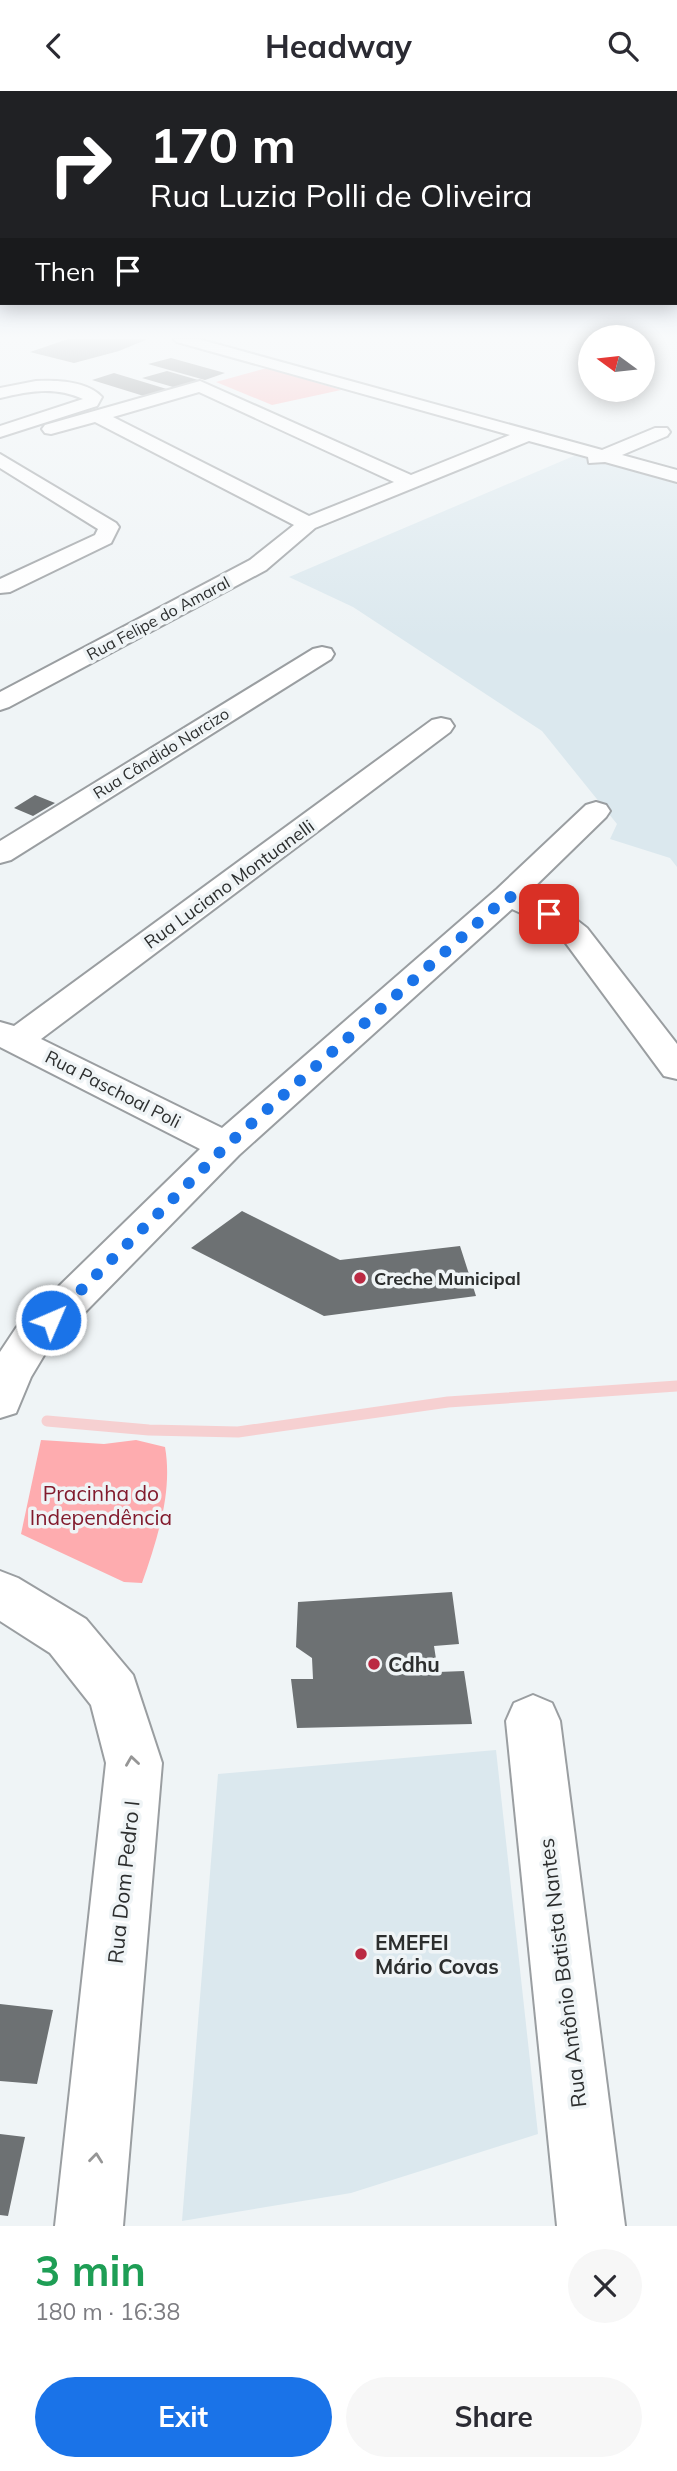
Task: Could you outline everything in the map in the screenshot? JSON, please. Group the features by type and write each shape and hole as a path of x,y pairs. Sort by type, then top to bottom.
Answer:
{"street":[{"path":"142,439 308,524"},
{"path":"315,439 412,483"},
{"name":"Rua Felipe do Amaral","path":"0,702 258,565 308,524 518,439"},
{"path":"540,439 677,476"},
{"path":"604,477 577,469 646,439"},
{"path":"646,467 677,453"},
{"path":"0,460 109,527 104,539 2,587"},
{"name":"Rua Cândido Narcizo","path":"0,854 322,654"},
{"name":"Rua Luciano Montuanelli","path":"8,1037 441,726"},
{"path":"0,1401 10,1373 31,1340 226,1146 508,896 596,811"},
{"path":"508,896 549,914 576,935 677,1068"},
{"name":"Rua Paschoal Poli","path":"8,1037 226,1146"},
{"name":"Rua Dom Pedro I","path":"0,1594 68,1636 114,1693 134,1763 89,2226"},
{"name":"Rua Antônio Batista Nantes","path":"533,1721 591,2226"}],"shaded area":[{"path":"576,455 677,484 677,867 670,858 610,839 617,824 542,731 353,607 289,577"},
{"name":"EMEFEI Mário Covas","path":"496,1750 538,2134 351,2193 182,2221 218,1774"}],"green space":[{"name":"Pracinha do Independência","path":"41,1440 104,1444 136,1440 165,1447 167,1481 162,1516 142,1583 124,1582 21,1534"}],"building":[{"path":"35,795 55,803 33,816 14,808"},
{"name":"Creche Municipal","path":"242,1211 340,1260 460,1246 476,1296 324,1316 191,1248"},
{"name":"Cdhu","path":"452,1592 459,1644 434,1646 438,1672 464,1671 472,1724 297,1728 291,1679 313,1679 312,1658 296,1647 298,1602"},
{"path":"0,2004 53,2010 37,2084 0,2081"},
{"path":"0,2134 25,2137 8,2216 0,2215"}],"waterway":[{"path":"47,1421 149,1430 238,1432 448,1402 677,1386"}],"place":[{"name":"Creche Municipal","path":"360,1278"},
{"name":"Cdhu","path":"374,1664"},
{"name":"EMEFEI Mário Covas","path":"361,1954"}],"route":[{"path":"51,1320 226,1146 508,896 549,914"}]}
